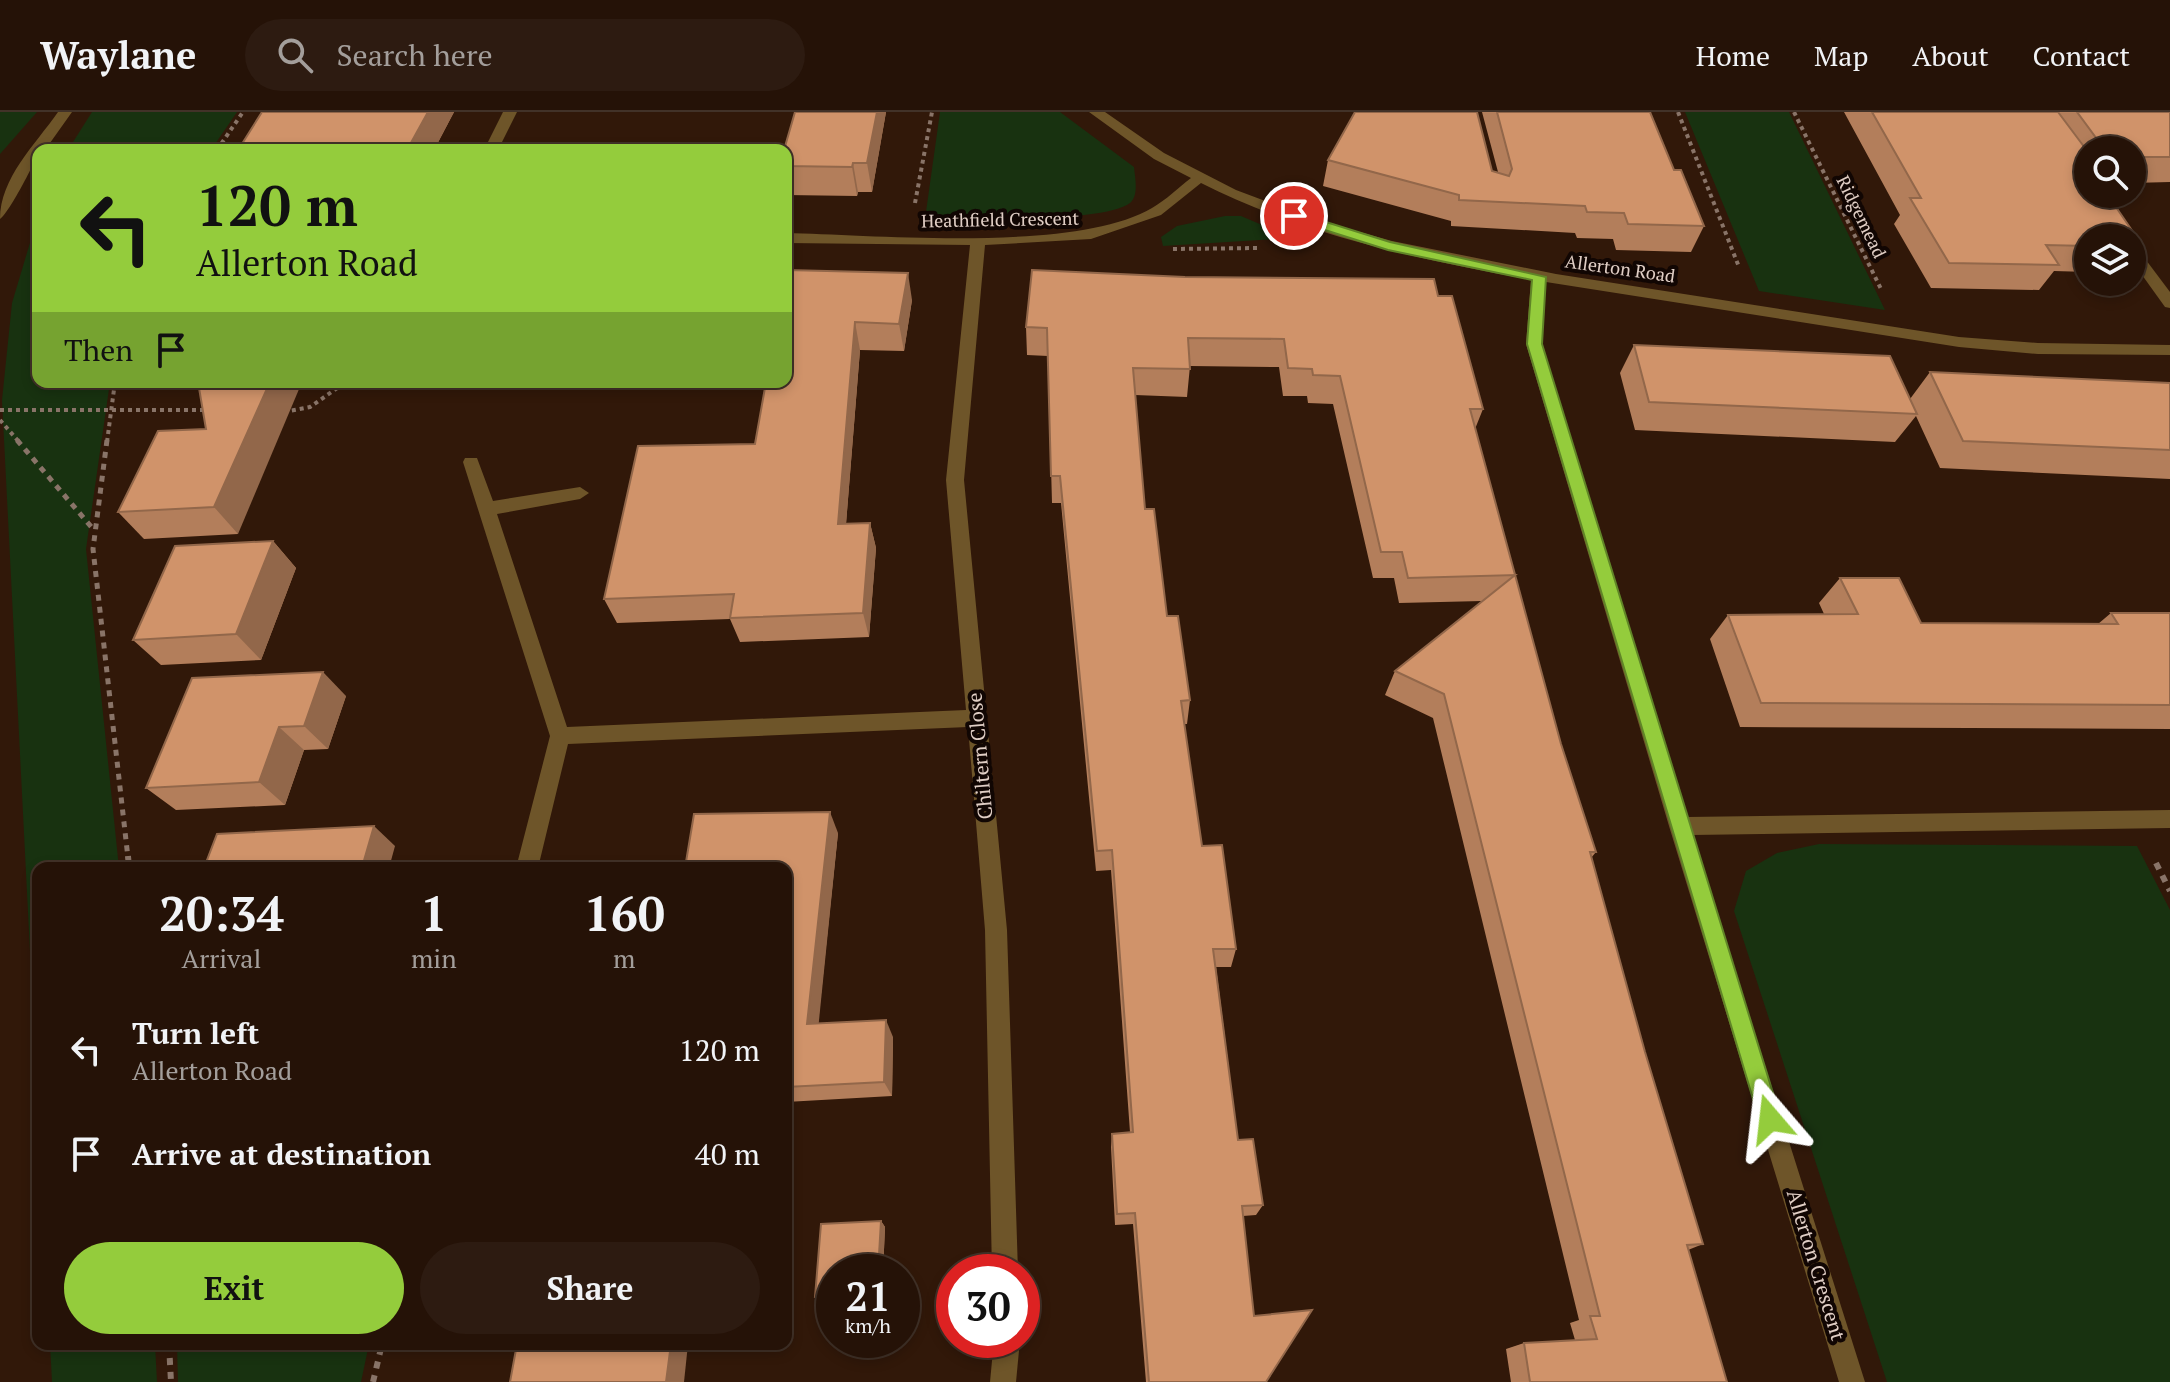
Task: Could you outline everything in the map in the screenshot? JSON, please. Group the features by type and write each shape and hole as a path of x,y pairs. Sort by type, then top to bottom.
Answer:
{"street":[{"path":"42,144 65,112"},
{"path":"494,144 510,112"},
{"name":"Allerton Road","path":"1096,112 1117,130 1199,178 1294,216 1388,246 1539,277 1903,335 1996,346 2170,350"},
{"path":"0,215 14,183 32,158"},
{"name":"Heathfield Crescent","path":"792,238 978,241 1086,236 1156,212 1199,178"},
{"name":"Chiltern Close","path":"978,241 955,480 996,930 1005,1254"},
{"path":"2146,270 2170,303"},
{"name":"Allerton Crescent","path":"1539,277 1534,344 1679,826 1852,1382"},
{"path":"471,462 560,736 528,862"},
{"path":"486,509 580,493"},
{"path":"560,736 977,718"},
{"path":"1679,826 2170,819"},
{"path":"1003,1382 1005,1358"}],"path":[{"path":"221,144 243,112"},
{"path":"908,240 932,112"},
{"path":"1678,112 1755,309"},
{"name":"Ridgemead","path":"1794,112 1903,335"},
{"path":"1166,249 1261,248"},
{"path":"114,388 95,531 95,564 128,862"},
{"path":"271,411 294,413 326,400 339,388"},
{"path":"0,410 207,410"},
{"path":"0,420 95,531"},
{"path":"169,1350 171,1382"},
{"path":"373,1382 381,1350"}],"green space":[{"path":"0,112 37,112 0,154"},
{"path":"92,112 237,112 215,144 72,144"},
{"path":"940,112 1060,112 1134,167 1135,196 1130,203 1116,209 1093,214 925,219"},
{"path":"1685,112 1789,112 1885,310 1759,291"},
{"path":"1225,216 1241,216 1292,238 1163,246 1161,237 1177,226"},
{"path":"32,236 32,388 109,388 86,549 118,862 32,862 32,991 2,400 12,303"},
{"path":"1819,844 2137,846 2170,910 2170,1382 1887,1382 1734,911 1746,871 1777,853"},
{"path":"50,1350 155,1350 157,1382 52,1382"},
{"path":"177,1350 368,1350 361,1382 178,1382"}],"building":[{"path":"262,112 428,112 410,144 242,144"},
{"path":"795,112 877,112 867,163 853,163 852,167 792,166 792,144 786,144"},
{"path":"1355,112 1477,112 1492,171 1509,176 1512,169 1497,112 1650,112 1674,170 1681,170 1704,226 1628,224 1624,213 1587,212 1585,206 1459,200 1459,195 1328,160"},
{"path":"1872,112 2058,112 2076,136 2074,208 2117,208 2128,224 2074,224 2074,246 2046,245 2059,265 1949,263 1910,198 1921,198"},
{"path":"2077,112 2170,112 2170,157 2146,157 2146,136 2095,136"},
{"path":"792,270 908,273 899,324 855,322 838,524 870,523 863,613 730,618 734,594 604,599 638,446 755,444 765,388 792,388"},
{"path":"1032,270 1185,277 1434,279 1438,296 1452,296 1483,409 1470,409 1561,744 1596,852 1590,852 1645,1052 1703,1244 1687,1245 1727,1382 1530,1382 1524,1343 1597,1339 1590,1316 1600,1316 1444,694 1395,671 1515,575 1408,578 1402,552 1381,552 1340,376 1313,375 1312,369 1288,368 1284,339 1188,338 1190,369 1133,368 1145,509 1154,509 1167,616 1178,616 1190,700 1181,701 1202,846 1222,845 1236,949 1213,949 1238,1140 1253,1139 1263,1205 1242,1206 1254,1316 1312,1310 1266,1382 1149,1382 1135,1213 1117,1214 1112,1134 1133,1132 1112,850 1097,851 1060,476 1051,476 1047,328 1026,327"},
{"path":"1634,345 1890,356 1917,414 1649,402"},
{"path":"1930,372 2170,383 2170,450 1963,441"},
{"path":"199,388 267,388 214,507 118,512 158,431 206,429"},
{"path":"273,541 236,634 133,640 175,546"},
{"path":"1840,578 1899,578 1921,623 2118,624 2111,613 2170,613 2170,705 1761,703 1728,615 1858,614"},
{"path":"323,672 304,726 279,727 259,782 146,788 192,678"},
{"path":"830,812 807,1024 886,1020 884,1082 792,1087 792,862 686,862 694,814"},
{"path":"374,826 364,862 206,862 217,834"},
{"path":"881,1221 879,1254 819,1254 821,1224"},
{"path":"516,1350 670,1350 666,1382 510,1382"}],"route":[{"path":"1294,216 1388,246 1539,277 1534,344 1770,1119"}]}
